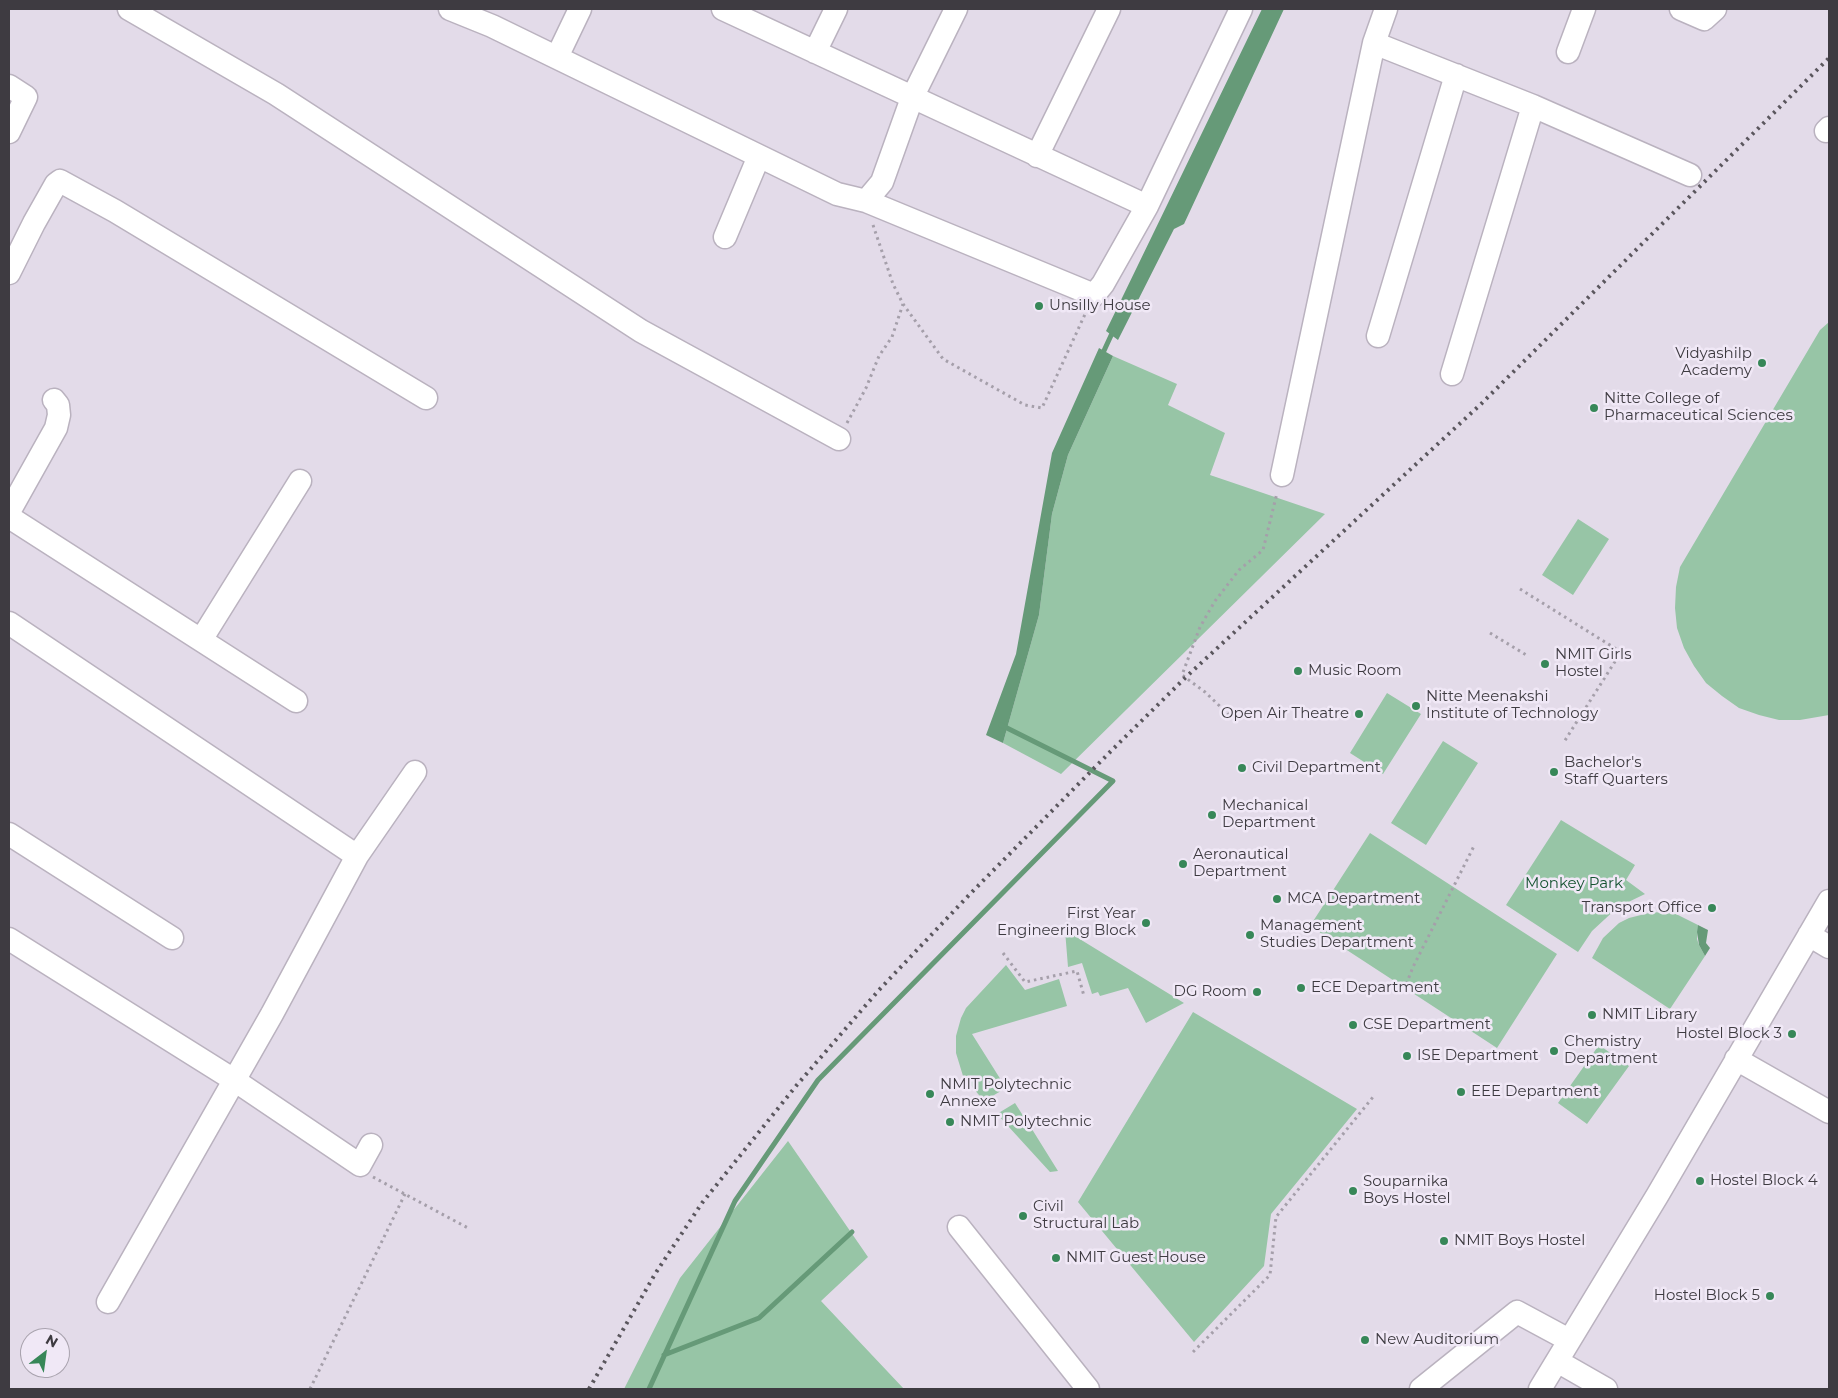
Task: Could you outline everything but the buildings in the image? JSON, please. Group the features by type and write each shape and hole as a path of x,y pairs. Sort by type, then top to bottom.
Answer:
{"street":[{"path":"129,9 276,94 568,285 641,330 839,439"},
{"path":"450,9 492,26 838,194 866,201 1094,294 1103,284 1147,206 1242,9"},
{"path":"557,57 580,9"},
{"path":"723,9 1147,206"},
{"path":"815,52 836,9"},
{"path":"866,201 882,182 912,98 956,9"},
{"path":"1037,156 1109,9"},
{"path":"1282,475 1374,43 1386,9"},
{"path":"1568,52 1584,9"},
{"path":"1681,9 1704,19 1715,9"},
{"path":"1374,43 1532,106 1690,175"},
{"path":"1378,336 1456,75"},
{"path":"9,86 26,97 9,132"},
{"path":"1452,374 1532,106"},
{"path":"725,237 759,156"},
{"path":"9,273 34,223 56,184 60,181 131,221 426,398"},
{"path":"9,512 56,428 59,410 54,400"},
{"path":"201,640 300,481"},
{"path":"9,517 296,701"},
{"path":"9,624 357,856"},
{"path":"108,1302 272,1014 357,856 415,772"},
{"path":"9,834 172,938"},
{"path":"1540,1389 1657,1196 1829,901"},
{"path":"1809,935 1829,947"},
{"path":"9,939 19,952 234,1080 360,1166 371,1146"},
{"path":"1736,1059 1829,1112"},
{"path":"959,1227 1088,1389"},
{"path":"1421,1389 1517,1312 1569,1340"},
{"path":"1557,1361 1606,1389"}],"path":[{"path":"866,201 893,284 904,304 943,359 1025,405 1042,408 1094,294"},
{"path":"839,439 866,388 879,356 892,337 904,304"},
{"path":"1229,715 1182,675 1200,627 1216,600 1239,570 1263,550 1282,475"},
{"path":"1520,589 1621,652 1564,742"},
{"path":"1490,633 1528,656"},
{"path":"1404,990 1413,967 1474,846"},
{"path":"1003,953 1025,982 1077,970 1084,996"},
{"path":"1193,1352 1270,1275 1276,1217 1373,1097"},
{"path":"360,1166 366,1173 468,1228"},
{"path":"310,1389 405,1194"}],"green space":[{"path":"1829,322 1829,715 1800,720 1779,720 1739,708 1706,683 1684,648 1677,628 1675,608 1676,587 1680,567 1820,330"},
{"path":"1113,356 1177,384 1168,405 1225,433 1210,475 1325,514 1061,774 1003,743 1039,615 1052,514 1068,455"},
{"path":"1578,519 1609,539 1573,595 1542,575"},
{"path":"1387,693 1421,714 1383,774 1350,753"},
{"path":"1443,741 1478,763 1426,845 1391,823"},
{"name":"Monkey Park","path":"1561,820 1635,865 1626,880 1645,894 1618,907 1592,931 1578,952 1506,905"},
{"path":"1370,833 1557,954 1497,1048 1310,926"},
{"path":"1653,912 1676,914 1698,925 1697,939 1705,956 1670,1009 1592,958 1603,938 1619,923 1629,918"},
{"path":"1065,930 1184,1003 1146,1023 1128,988 1100,996 1098,992 1092,994 1082,963 1068,967"},
{"path":"1006,965 1025,990 1059,979 1067,1006 972,1034 1006,1088 984,1101 963,1076 956,1053 956,1036 966,1008"},
{"path":"1193,1012 1357,1109 1271,1214 1264,1266 1194,1342 1078,1202"},
{"path":"1599,1045 1629,1066 1587,1124 1558,1103"},
{"path":"1015,1103 1027,1122 1039,1115 1041,1118 1030,1126 1058,1171 1050,1172 997,1114"},
{"path":"788,1141 868,1257 821,1301 904,1389 624,1389 680,1278"}],"shaded area":[{"path":"1262,9 1284,9 1184,224 1174,229 1118,340 1106,331"},
{"path":"1099,348 1113,356 1068,455 1052,514 1039,615 1003,743 986,735 1016,654 1052,453"},
{"path":"1698,925 1708,930 1706,943 1710,948 1705,956 1699,945"}],"waterway":[{"path":"1102,355 1114,329"},
{"path":"649,1389 735,1201 818,1080 1113,781 1001,725"},
{"path":"664,1355 759,1318 852,1232"}],"railway":[{"path":"589,1389 655,1274 702,1203 796,1086 879,990 971,893 1186,677 1481,404 1829,58"}],"place":[{"name":"Unsilly House","path":"1039,306"},
{"name":"Vidyashilp Academy","path":"1762,363"},
{"name":"Nitte College of Pharmaceutical Sciences","path":"1594,408"},
{"name":"NMIT Girls Hostel","path":"1545,664"},
{"name":"Music Room","path":"1298,671"},
{"name":"Nitte Meenakshi Institute of Technology","path":"1416,706"},
{"name":"Open Air Theatre","path":"1359,714"},
{"name":"Civil Department","path":"1242,768"},
{"name":"Bachelor's Staff Quarters","path":"1554,772"},
{"name":"Mechanical Department","path":"1212,815"},
{"name":"Aeronautical Department","path":"1183,864"},
{"name":"MCA Department","path":"1277,899"},
{"name":"Transport Office","path":"1712,908"},
{"name":"First Year Engineering Block","path":"1146,923"},
{"name":"Management Studies Department","path":"1250,935"},
{"name":"ECE Department","path":"1301,988"},
{"name":"DG Room","path":"1257,992"},
{"name":"NMIT Library","path":"1592,1015"},
{"name":"CSE Department","path":"1353,1025"},
{"name":"Hostel Block 3","path":"1792,1034"},
{"name":"Chemistry Department","path":"1554,1051"},
{"name":"ISE Department","path":"1407,1056"},
{"name":"EEE Department","path":"1461,1092"},
{"name":"NMIT Polytechnic Annexe","path":"930,1094"},
{"name":"NMIT Polytechnic","path":"950,1122"},
{"name":"Hostel Block 4","path":"1700,1181"},
{"name":"Souparnika Boys Hostel","path":"1353,1191"},
{"name":"Civil Structural Lab","path":"1023,1216"},
{"name":"NMIT Boys Hostel","path":"1444,1241"},
{"name":"NMIT Guest House","path":"1056,1258"},
{"name":"Hostel Block 5","path":"1770,1296"},
{"name":"New Auditorium","path":"1365,1340"}]}
